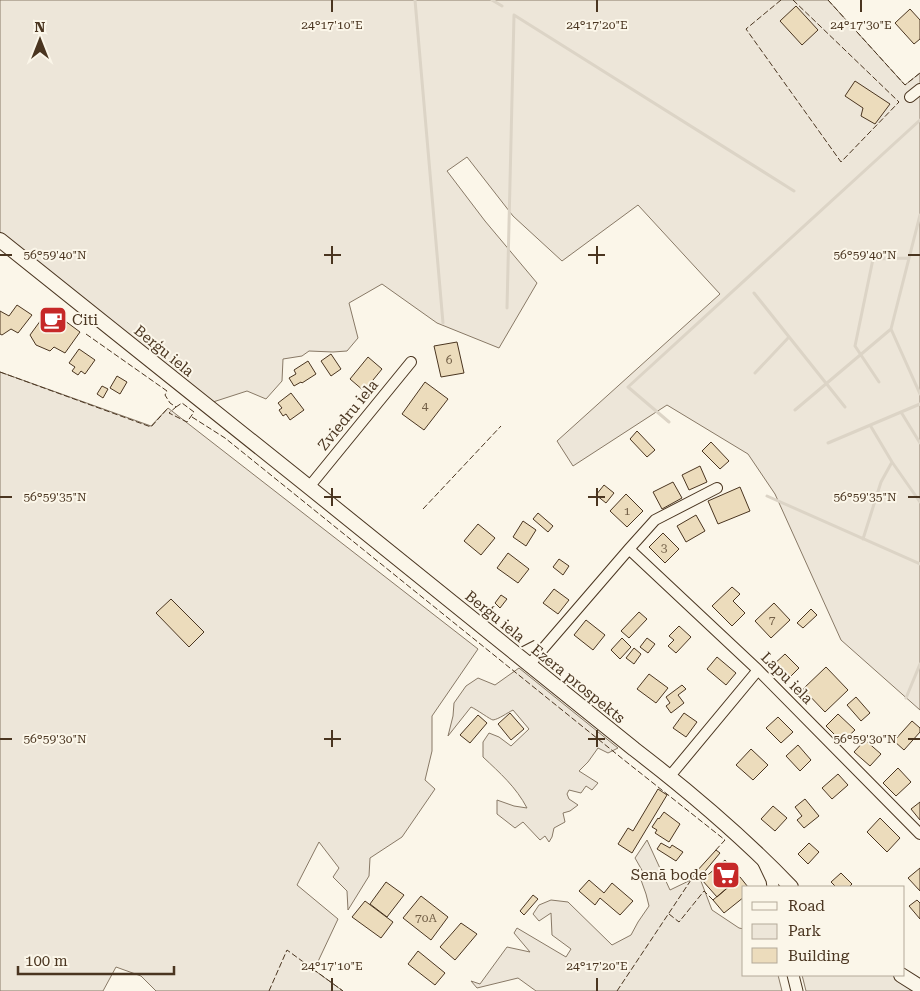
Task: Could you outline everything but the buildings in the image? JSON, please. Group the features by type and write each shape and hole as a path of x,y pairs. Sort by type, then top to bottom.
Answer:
{"main road":[{"name":"Berģu iela","path":"0,240 309,487"},
{"name":"Berģu iela / Ezera prospekts","path":"309,487 670,776 760,855 790,886"},
{"path":"903,976 920,987"}],"street":[{"path":"910,97 920,89"},
{"name":"Zviedru iela","path":"309,487 411,362"},
{"path":"529,665 655,520 717,488"},
{"name":"Lapu iela","path":"629,549 758,670 920,834"},
{"path":"670,776 758,670"},
{"path":"760,855 772,880 773,886"},
{"path":"793,976 797,991"}],"green space":[{"path":"0,0 828,0 905,85 920,73 920,710 841,640 775,494 748,454 667,405 573,466 557,441 720,294 638,205 562,261 513,216 467,157 447,171 485,221 537,283 499,348 437,323 382,284 349,303 358,338 347,351 309,351 302,356 283,359 282,381 266,399 247,391 213,402 0,232"},
{"path":"0,372 151,426 168,408 478,649 432,716 432,751 425,780 435,789 402,837 370,858 369,876 348,910 347,891 333,877 339,868 319,842 297,885 338,919 314,970 343,991 156,991 141,976 116,967 103,991 0,991"},
{"path":"519,668 618,748 608,753 598,748 579,771 598,783 592,790 586,786 581,793 569,790 567,794 569,799 578,805 570,811 563,813 565,822 554,828 549,842 545,836 540,840 523,822 515,828 497,814 497,800 527,808 513,787 483,757 483,742 489,733 499,737 511,746 529,729 513,710 493,720 471,707 448,736 454,703 466,686 478,678 495,685"},
{"path":"647,840 670,890 699,876 712,910 742,929 742,976 778,976 782,991 536,991 518,978 477,988 471,981 480,984 507,947 530,952 514,933 517,928 566,957 571,949 552,935 551,913 539,921 533,914 539,905 551,900 568,902 612,945 631,935 649,906 641,880 643,872 635,858"},
{"path":"802,976 896,976 919,991 806,991"}],"waterway":[{"path":"415,0 443,323"},
{"path":"492,0 502,6"},
{"path":"507,308 514,15 794,191"},
{"path":"669,422 628,387 920,120"},
{"path":"795,410 891,329 920,215"},
{"path":"879,382 855,346 873,259 909,258"},
{"path":"754,293 845,407"},
{"path":"891,329 920,394"},
{"path":"755,373 789,337"},
{"path":"828,443 920,404"},
{"path":"901,412 920,443"},
{"path":"870,425 892,462 920,502"},
{"path":"863,539 881,482 892,462"},
{"path":"767,496 920,564"},
{"path":"906,698 920,664"}],"fence":[{"path":"781,0 746,29 841,162 899,102 793,0"},
{"path":"828,0 905,85 920,73"},
{"path":"86,334 167,391 165,395 170,403 176,407 169,413 187,422 194,412 182,403 176,407"},
{"path":"0,372 151,427 168,408"},
{"path":"192,417 225,438 725,840 714,852"},
{"path":"423,509 501,426"},
{"path":"617,991 697,871"},
{"path":"669,914 679,922 704,891 713,900"},
{"path":"269,991 287,950 343,991"}],"place":[{"name":"Citi","path":"53,320"},
{"name":"Senā bode","path":"726,875"}]}
